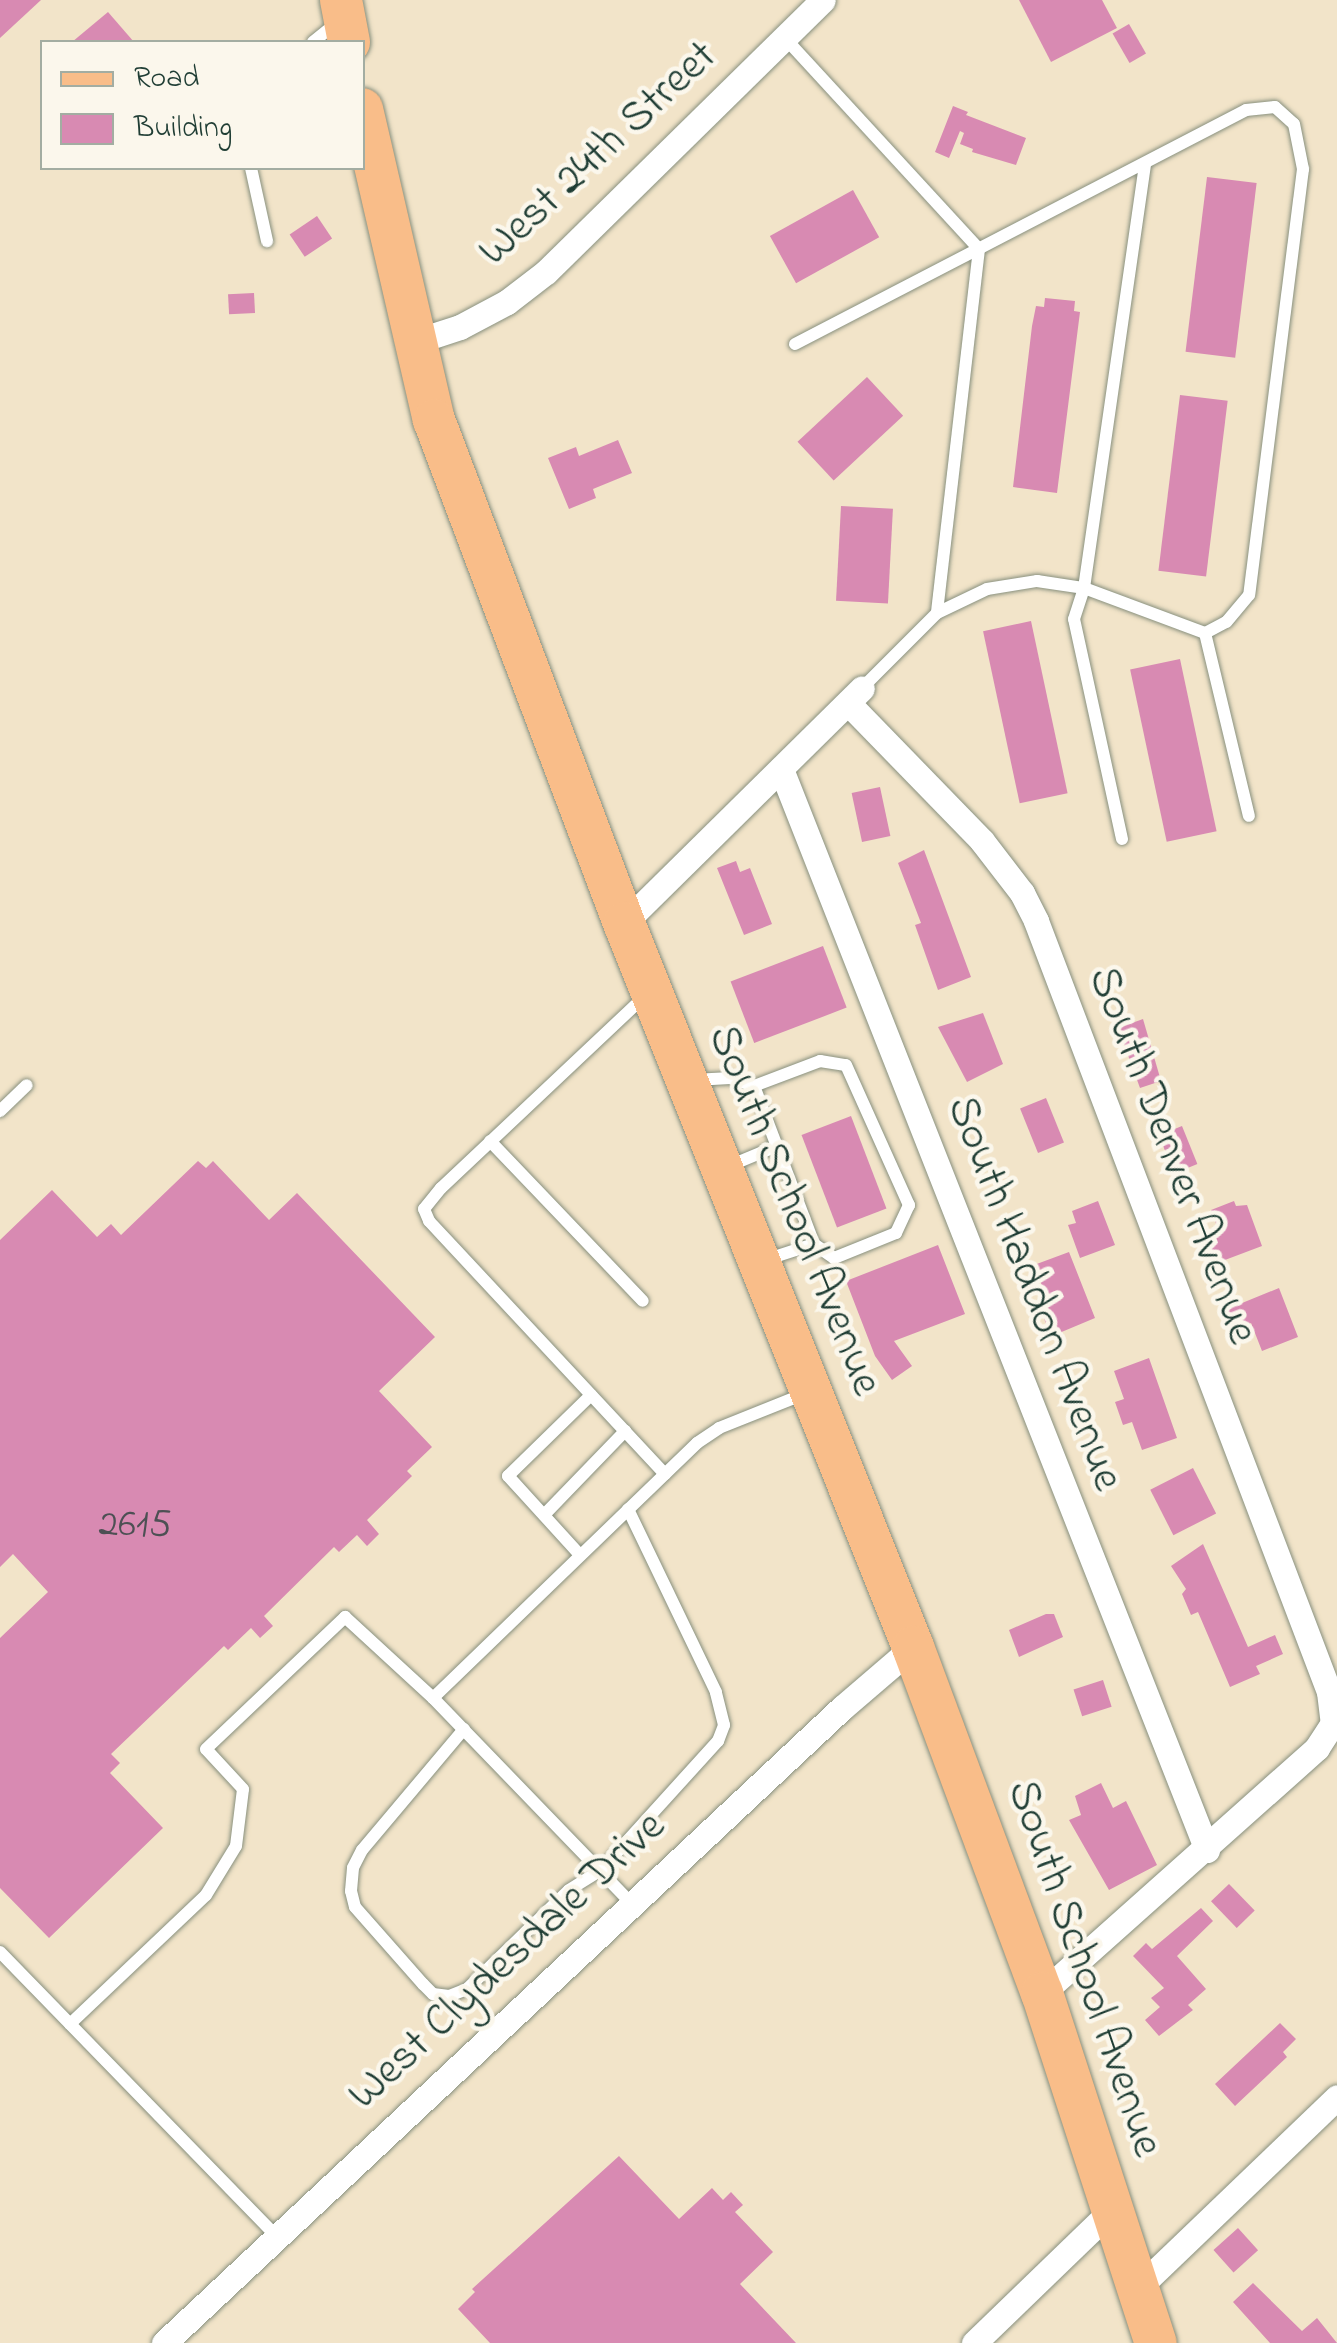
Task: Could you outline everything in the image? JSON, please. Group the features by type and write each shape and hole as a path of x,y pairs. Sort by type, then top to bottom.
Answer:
{"main road":[{"name":"South School Avenue","path":"365,122 434,420 624,923 913,1647 1042,1994 1156,2343"}],"street":[{"name":"West 24th Street","path":"414,342 460,328 507,302 546,272 823,0"},
{"path":"624,923 855,696"},
{"name":"South Denver Avenue","path":"855,696 982,841 1022,893 1036,920 1329,1692 1334,1723 1317,1748 1206,1850"},
{"name":"South Haddon Avenue","path":"781,769 1206,1850"},
{"name":"West Clydesdale Drive","path":"164,2343 842,1706 913,1647"},
{"path":"1042,1994 1206,1850"},
{"path":"1139,2287 1337,2097"},
{"path":"974,2343 1114,2208"}],"lane":[{"path":"784,37 979,249 937,614"},
{"path":"795,344 1246,110 1276,108 1294,124 1303,169 1249,595 1226,622 1205,633 1084,588 1037,581 987,589 937,614 855,696"},
{"path":"1122,839 1074,619 1084,588 1145,165"},
{"path":"251,170 268,241"},
{"path":"1205,633 1249,816"},
{"path":"651,990 428,1200 425,1215 665,1474"},
{"path":"687,1080 730,1078 754,1086 820,1061 846,1065 909,1205 896,1233 834,1258 814,1244 754,1086"},
{"path":"0,1112 27,1085"},
{"path":"490,1142 643,1301"},
{"path":"722,1168 776,1146"},
{"path":"760,1262 814,1244"},
{"path":"433,1698 665,1474 719,1428 811,1391"},
{"path":"580,1555 508,1476 591,1395"},
{"path":"544,1515 625,1431"},
{"path":"464,1729 362,1850 353,1868 351,1891 356,1907 422,1984 433,1994 448,1996 467,1989 569,1890 600,1871 718,1742 724,1725 716,1692 628,1509"},
{"path":"70,2024 206,1894 236,1846 243,1789 206,1749 344,1616 464,1729 632,1904"},
{"path":"0,1952 278,2238"}],"building":[{"path":"0,0 41,0 0,38"},
{"path":"1019,0 1102,0 1117,28 1051,62"},
{"path":"108,12 132,40 74,40"},
{"path":"1129,24 1146,53 1130,63 1113,34"},
{"path":"953,106 968,112 966,115 1026,138 1016,165 972,152 973,149 960,144 964,133 960,131 949,158 935,152"},
{"path":"1207,177 1257,183 1235,358 1186,352"},
{"path":"853,190 879,237 796,283 770,236"},
{"path":"317,216 332,238 305,257 290,234"},
{"path":"254,293 255,313 229,314 228,294"},
{"path":"1045,298 1075,301 1074,311 1080,312 1057,493 1013,487 1032,326 1036,306 1044,307"},
{"path":"867,377 903,416 834,481 798,442"},
{"path":"1180,395 1228,401 1206,577 1158,571"},
{"path":"618,440 632,473 593,489 596,498 569,509 548,458 576,447 579,456"},
{"path":"841,506 893,509 888,604 836,601"},
{"path":"1031,621 1068,793 1020,803 983,631"},
{"path":"1180,659 1217,831 1167,842 1130,670"},
{"path":"880,787 890,836 862,842 852,793"},
{"path":"924,850 971,977 938,990 915,925 921,923 898,863"},
{"path":"736,861 740,872 750,868 772,924 744,935 717,868"},
{"path":"823,946 847,1008 754,1043 731,981"},
{"path":"983,1013 1003,1064 967,1082 938,1027"},
{"path":"1143,1019 1161,1081 1140,1088 1118,1028"},
{"path":"1046,1098 1064,1143 1038,1153 1020,1108"},
{"path":"851,1116 886,1208 837,1227 802,1135"},
{"path":"1182,1126 1197,1164 1174,1173 1159,1135"},
{"path":"198,1161 206,1168 213,1161 269,1220 297,1193 435,1337 379,1391 432,1447 407,1471 412,1476 367,1520 379,1534 367,1546 357,1535 339,1552 334,1547 264,1616 273,1626 260,1638 251,1628 228,1650 224,1646 111,1754 120,1763 110,1773 163,1828 49,1938 0,1888 0,1638 48,1592 13,1554 0,1567 0,1240 52,1190 97,1237 111,1224 121,1235"},
{"path":"1098,1201 1115,1245 1080,1258 1068,1225 1076,1223 1072,1211"},
{"path":"1234,1201 1236,1206 1247,1205 1262,1246 1209,1266 1198,1240 1219,1232 1211,1210"},
{"path":"938,1245 965,1314 894,1341 912,1366 892,1380 875,1356 846,1281"},
{"path":"1069,1252 1095,1318 1052,1336 1038,1306 1048,1302 1034,1265"},
{"path":"1279,1288 1298,1337 1262,1351 1251,1323 1233,1331 1225,1310"},
{"path":"1149,1358 1177,1438 1142,1450 1132,1422 1123,1425 1115,1402 1124,1399 1114,1371"},
{"path":"1193,1468 1216,1513 1173,1535 1150,1490"},
{"path":"1203,1544 1248,1647 1275,1635 1283,1654 1256,1666 1260,1674 1230,1687 1198,1612 1191,1615 1182,1594 1186,1589 1171,1566"},
{"path":"1054,1614 1063,1637 1019,1657 1009,1630"},
{"path":"1103,1680 1112,1707 1082,1716 1074,1690"},
{"path":"1101,1783 1113,1808 1126,1801 1157,1865 1109,1890 1069,1820 1081,1815 1075,1796"},
{"path":"1229,1884 1255,1911 1237,1928 1211,1901"},
{"path":"1201,1908 1213,1921 1177,1956 1206,1989 1188,2005 1193,2010 1159,2036 1145,2020 1160,2007 1151,1998 1164,1988 1133,1956 1146,1943 1152,1949"},
{"path":"1280,2023 1296,2039 1283,2052 1287,2057 1235,2106 1215,2084"},
{"path":"619,2156 679,2219 712,2188 723,2200 731,2192 743,2205 735,2212 773,2252 740,2284 796,2343 490,2343 458,2309 475,2292 472,2289"},
{"path":"1238,2228 1258,2250 1234,2272 1213,2250"},
{"path":"1253,2283 1302,2331 1317,2318 1337,2343 1270,2343 1233,2302"}]}
